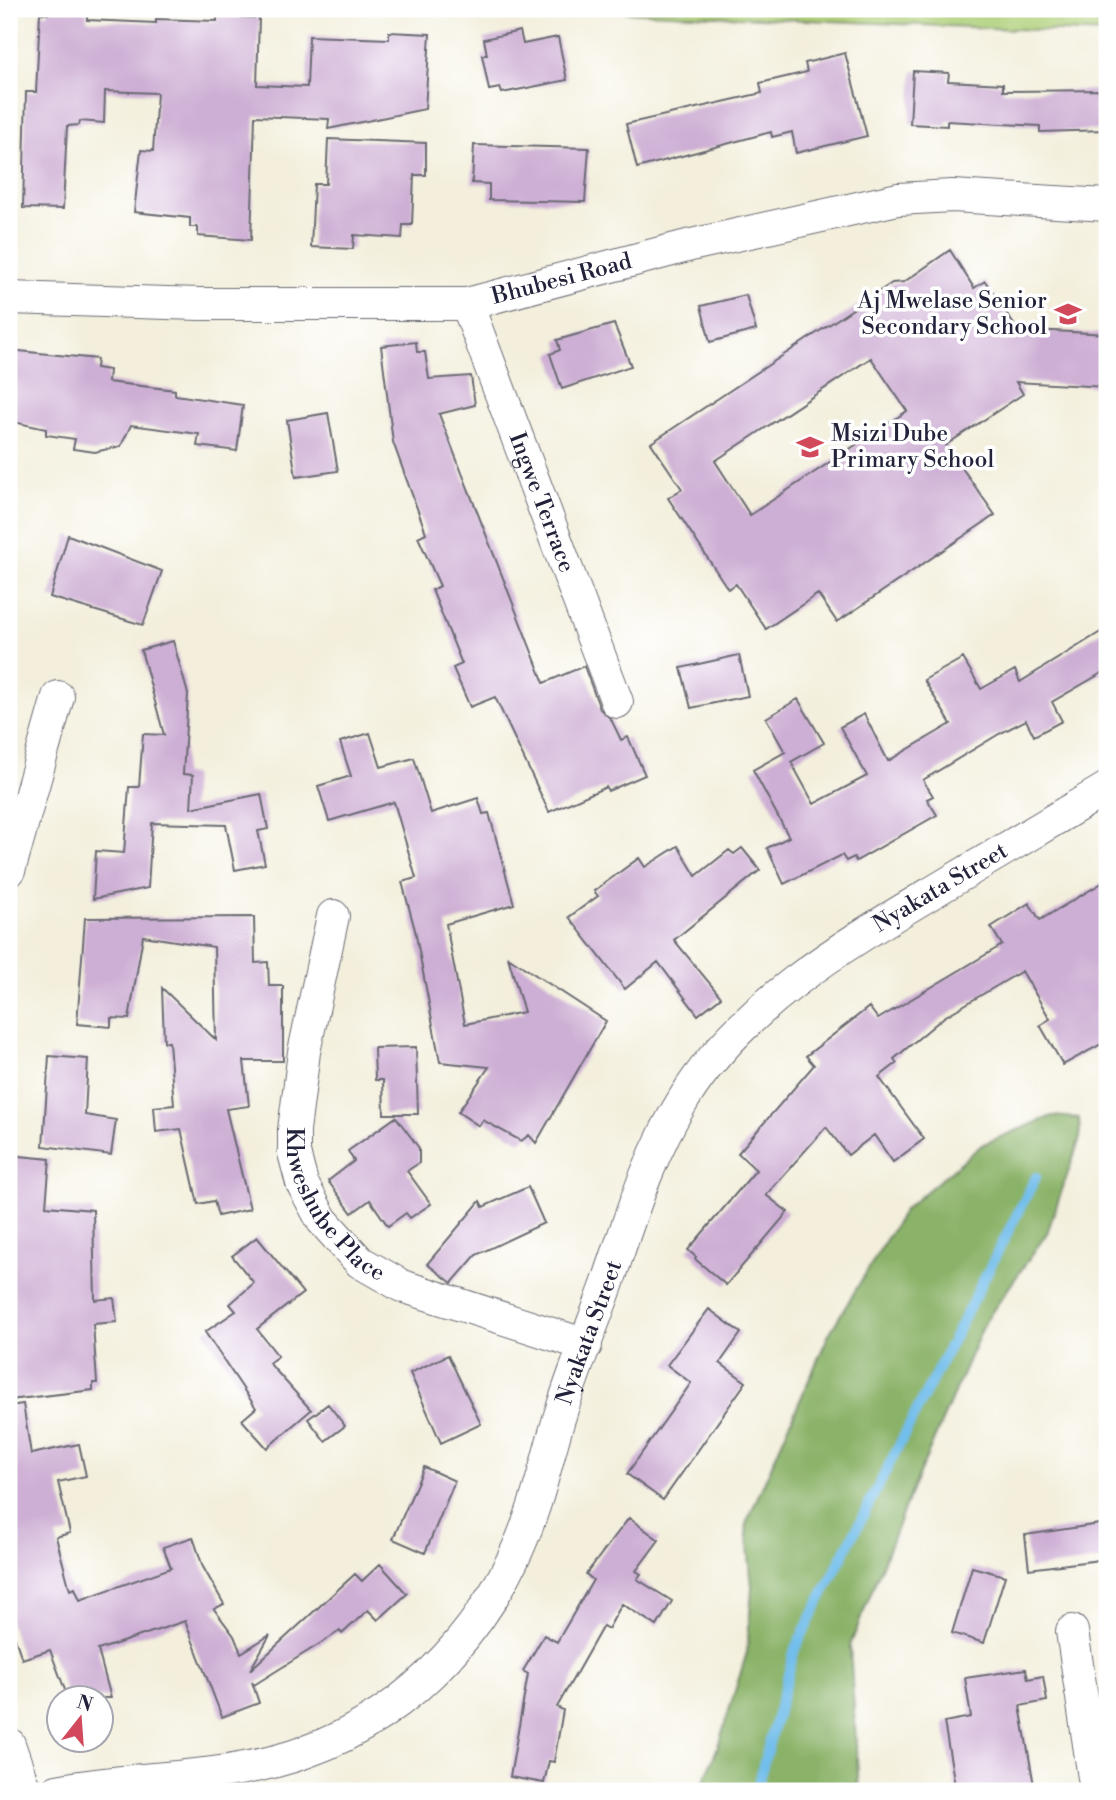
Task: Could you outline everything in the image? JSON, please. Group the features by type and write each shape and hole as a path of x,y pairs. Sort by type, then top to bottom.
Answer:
{"street":[{"name":"Bhubesi Road","path":"9,298 199,304 467,303 691,245 898,199 952,196 1107,205"},
{"name":"Ingwe Terrace","path":"467,303 617,702"},
{"path":"9,871 58,697"},
{"name":"Nyakata Street","path":"57,1791 107,1782 230,1771 302,1754 357,1731 407,1697 453,1652 510,1566 533,1511 563,1404 642,1182 685,1097 723,1047 836,949 1107,788"},
{"name":"Khweshube Place","path":"333,916 304,1052 294,1130 294,1153 302,1183 322,1220 360,1262 402,1286 586,1345"},
{"path":"1072,1631 1097,1791"},
{"path":"9,1744 24,1791"}],"green space":[{"path":"590,9 1107,9 1107,33 624,12"},
{"path":"1052,1116 1079,1118 1080,1138 1047,1233 985,1322 909,1497 850,1646 859,1791 700,1791 718,1746 747,1652 752,1587 746,1524 829,1334 904,1210 983,1144"}],"building":[{"path":"49,9 82,10 87,12 87,20 156,23 156,19 217,21 217,16 259,18 257,85 307,87 309,36 389,39 389,32 430,34 425,109 328,129 329,119 255,116 251,240 198,236 198,227 190,227 190,218 134,212 141,150 153,151 157,93 105,91 104,123 80,121 79,125 67,126 63,209 23,208 26,92 36,92 40,13 48,14"},
{"path":"520,31 523,44 558,37 567,80 502,93 500,88 489,90 482,55 487,55 484,39"},
{"path":"845,53 867,136 796,153 792,132 772,137 771,132 637,168 626,124 762,93 760,83 807,72 805,63"},
{"path":"913,71 949,73 948,81 1003,84 1003,91 1107,90 1107,130 1040,132 1040,126 947,121 947,126 910,124"},
{"path":"328,139 426,143 426,175 414,175 412,225 403,225 402,238 354,235 353,249 311,247 314,184 326,184"},
{"path":"474,145 589,148 585,202 489,200 489,184 472,183"},
{"path":"950,250 974,288 985,281 1017,329 1107,334 1107,387 1016,382 1023,394 946,445 995,515 837,622 818,594 766,629 736,584 728,589 668,498 682,489 651,443 892,283 904,282","holes":["871,358 907,411 750,515 715,461"]},
{"path":"746,295 756,330 710,342 701,306"},
{"path":"614,324 631,366 562,389 550,354 560,350 557,340"},
{"path":"416,342 417,352 425,352 429,379 471,376 475,405 439,414 544,683 584,666 600,709 611,719 621,740 628,737 645,775 608,791 606,787 549,812 495,697 470,707 453,668 462,664 432,590 440,586 418,537 426,533 393,442 381,346"},
{"path":"9,350 97,359 96,368 109,370 108,382 175,390 175,395 243,405 237,451 197,446 199,434 131,425 121,446 95,452 73,449 75,439 46,435 46,429 9,421"},
{"path":"328,413 338,471 296,477 287,420"},
{"path":"68,535 162,571 143,625 50,597"},
{"path":"1107,628 1107,670 1052,702 1062,721 1034,736 1026,720 999,734 923,780 933,796 927,799 937,815 856,861 854,857 846,861 842,855 784,884 767,848 789,837 753,770 785,752 766,718 798,699 824,743 791,762 814,804 867,776 840,727 864,714 888,761 951,724 924,680 963,658 981,689 1015,670 1020,682"},
{"path":"173,641 188,694 183,774 193,775 191,808 261,794 268,829 258,831 265,864 235,870 226,825 152,823 148,888 93,899 96,851 124,853 129,787 139,787 143,734 164,735 141,650"},
{"path":"739,655 748,696 691,708 681,668"},
{"path":"370,733 381,767 414,758 431,813 478,798 483,814 489,813 514,904 446,924 465,1024 524,1012 508,957 606,1021 536,1143 529,1135 521,1141 483,1120 479,1126 458,1112 489,1067 440,1062 415,930 402,882 416,878 394,802 329,821 318,786 351,776 340,742"},
{"path":"678,846 696,876 729,850 734,854 742,848 760,870 674,940 721,997 698,1015 658,962 625,989 569,917 598,896 594,891 639,858 645,867"},
{"path":"1107,880 1107,1041 1063,1065 1040,1025 1050,1019 1022,971 944,1017 894,1059 897,1063 879,1077 924,1139 893,1162 874,1135 848,1155 826,1127 766,1195 788,1212 726,1285 695,1259 688,1250 756,1170 738,1153 814,1065 806,1056 869,1007 878,1019 1002,945 991,927 1029,903 1040,920"},
{"path":"254,917 255,963 268,962 269,986 283,986 283,1061 244,1061 249,1106 226,1109 250,1209 218,1216 214,1201 198,1204 181,1129 156,1132 154,1107 174,1105 169,1042 164,1042 162,988 216,1040 214,947 143,936 129,1019 111,1018 111,1027 77,1024 85,918"},
{"path":"416,1047 418,1114 384,1114 383,1080 375,1080 374,1048"},
{"path":"49,1056 88,1059 85,1115 116,1120 111,1155 43,1146"},
{"path":"396,1117 419,1148 419,1163 407,1171 431,1204 410,1218 406,1213 388,1226 370,1200 352,1213 328,1181 354,1161 348,1151"},
{"path":"9,1155 50,1159 46,1206 93,1210 95,1300 114,1298 117,1322 93,1324 97,1383 93,1383 93,1390 9,1400 9,1261 15,1195 9,1194"},
{"path":"528,1187 544,1223 476,1255 452,1283 427,1264 480,1201 483,1207"},
{"path":"257,1237 303,1293 257,1329 278,1356 269,1363 311,1410 267,1448 242,1420 256,1408 205,1332 236,1311 230,1304 254,1283 232,1256"},
{"path":"709,1309 741,1333 720,1363 746,1382 663,1500 627,1474 691,1383 667,1365"},
{"path":"448,1355 481,1424 441,1443 410,1373"},
{"path":"23,1404 31,1454 79,1444 86,1476 58,1482 70,1533 56,1537 70,1590 75,1588 80,1600 171,1568 163,1547 193,1537 203,1567 224,1604 214,1609 234,1636 241,1653 270,1635 250,1670 355,1574 362,1581 380,1564 407,1594 378,1620 368,1610 342,1634 340,1631 254,1685 252,1682 259,1703 222,1717 185,1621 98,1650 107,1685 63,1685 50,1650 22,1659 9,1620 9,1406"},
{"path":"328,1404 345,1426 325,1441 308,1419"},
{"path":"424,1467 455,1481 425,1553 393,1539"},
{"path":"629,1518 659,1540 636,1571 641,1574 637,1579 672,1601 657,1626 622,1604 608,1629 603,1626 557,1707 563,1710 554,1762 549,1761 544,1783 510,1777 528,1674 523,1671 544,1635 557,1642 593,1580 586,1574"},
{"path":"1107,1523 1107,1559 1029,1569 1025,1535"},
{"path":"972,1567 1005,1576 984,1643 952,1633"},
{"path":"1026,1669 1028,1679 1043,1676 1047,1701 1020,1706 1035,1791 956,1791 944,1722 971,1717 965,1678"}],"waterway":[{"path":"756,1791 795,1649 1036,1177"}],"place":[{"name":"Aj Mwelase Senior Secondary School","path":"1068,314"},
{"name":"Msizi Dube Primary School","path":"810,447"}]}
